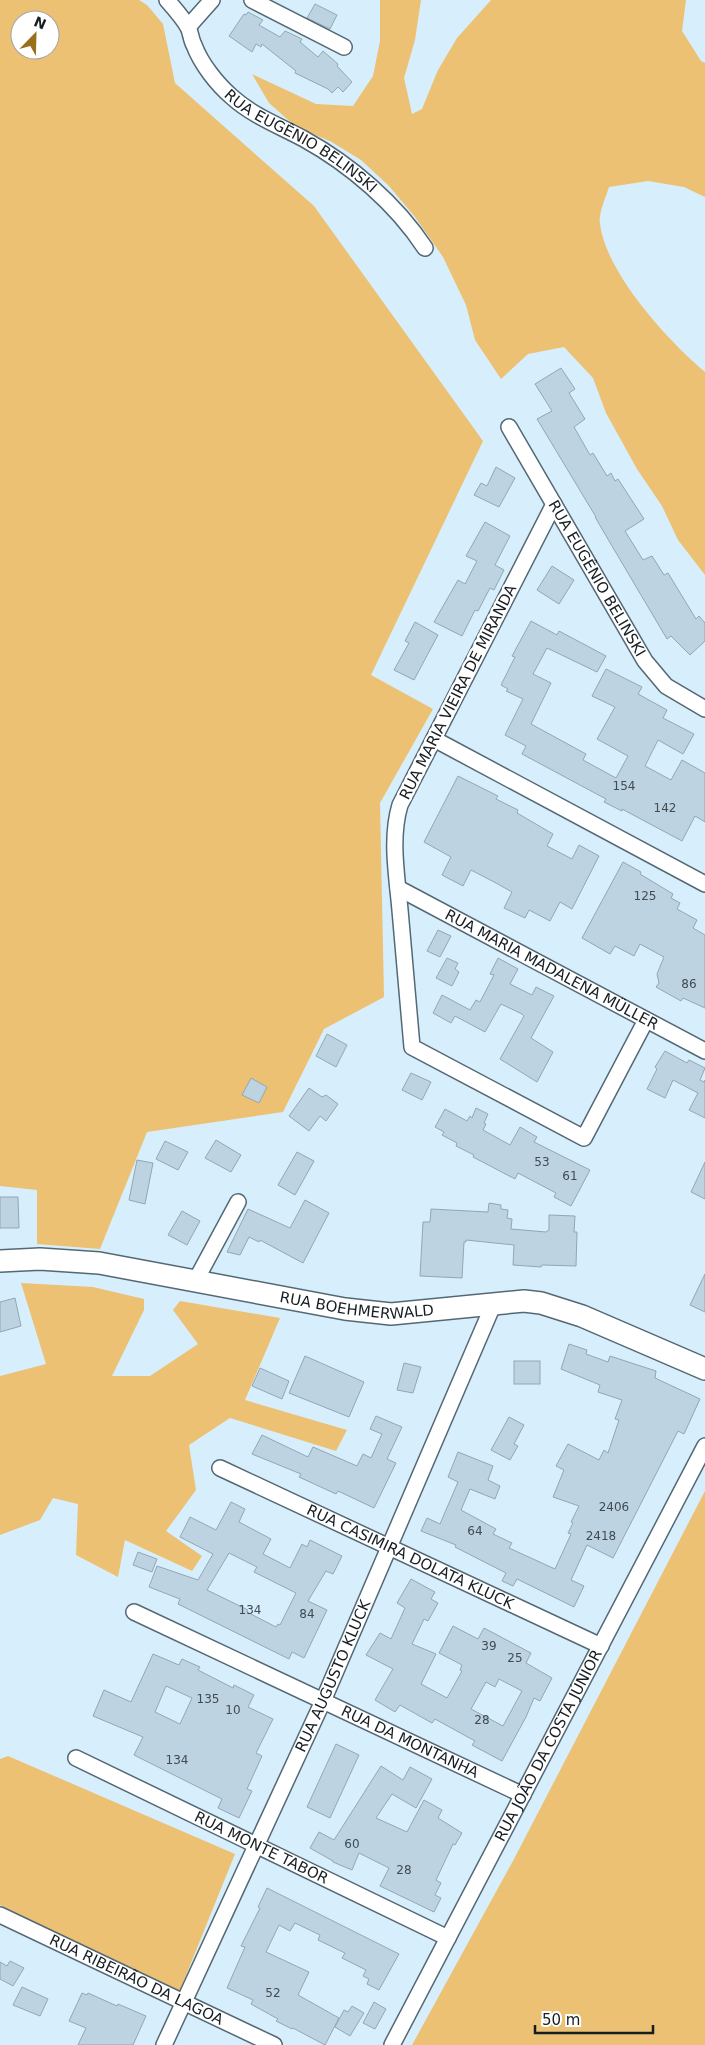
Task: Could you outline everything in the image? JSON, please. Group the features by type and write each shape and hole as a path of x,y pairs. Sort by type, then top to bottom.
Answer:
{"main road":[{"name":"RUA BOEHMERWALD","path":"0,1262 40,1259 70,1260 196,1280 345,1309 391,1314 419,1313 524,1301 582,1316 705,1369"}],"street":[{"name":"RUA EUGÊNIO BELINSKI","path":"167,0 188,27 194,46 203,62 230,96 245,108 306,140 332,157 364,182 398,213 425,248"},
{"path":"188,27 212,0"},
{"path":"252,0 344,47"},
{"name":"RUA EUGÊNIO BELINSKI","path":"509,427 644,661 666,686 705,710"},
{"name":"RUA MARIA VIEIRA DE MIRANDA","path":"554,504 400,805 395,821 398,888 412,1047 584,1138 646,1020"},
{"path":"434,739 705,884"},
{"name":"RUA MARIA MADALENA MÜLLER","path":"398,888 705,1051"},
{"path":"196,1280 238,1202"},
{"name":"RUA AUGUSTO KLUCK","path":"164,2045 323,1701 494,1303"},
{"name":"RUA JOÃO DA COSTA JÚNIOR","path":"392,2045 705,1446"},
{"name":"RUA CASIMIRA DOLATA KLUCK","path":"220,1468 601,1646"},
{"name":"RUA DA MONTANHA","path":"134,1612 523,1795"},
{"name":"RUA MONTE TABOR","path":"76,1758 448,1938"},
{"name":"RUA RIBEIRÃO DA LAGOA","path":"0,1915 274,2045"}],"shaded area":[{"path":"0,0 139,0 147,5 163,24 175,83 314,206 483,441 371,675 433,709 380,803 384,997 324,1029 283,1112 147,1132 100,1249 37,1244 37,1190 0,1186"},
{"path":"380,0 421,0 415,40 404,78 412,114 422,109 438,70 457,38 491,0 686,0 682,31 701,61 705,63 705,197 684,187 648,181 609,187 601,211 600,224 605,243 626,284 641,305 674,343 705,372 705,575 678,540 662,506 637,469 606,413 593,378 564,347 528,354 501,379 475,340 466,305 443,257 415,217 389,186 361,160 330,141 296,127 269,103 252,74 316,104 353,106 373,76 380,41"},
{"path":"21,1283 93,1287 144,1299 144,1310 112,1376 150,1376 198,1344 173,1310 180,1301 280,1318 245,1400 347,1430 336,1451 230,1418 189,1445 196,1490 166,1531 202,1556 192,1571 125,1540 118,1577 76,1555 78,1504 53,1498 40,1520 0,1535 0,1376 46,1364"},
{"path":"705,1491 705,2045 412,2045 514,1859"},
{"path":"8,1756 235,1854 178,1995 0,1905 0,1759"}],"building":[{"path":"315,4 337,15 330,29 307,18"},
{"path":"248,12 263,20 259,25 280,37 285,31 302,39 300,42 318,57 323,51 338,64 337,66 352,82 343,92 338,87 332,93 328,89 295,73 296,71 262,44 261,47 256,44 252,52 229,36 244,14 246,15"},
{"path":"561,368 575,389 569,393 585,419 574,427 590,455 593,453 607,476 611,473 615,481 618,479 644,519 625,531 643,560 652,556 664,575 668,573 696,619 699,616 705,623 705,641 690,655 671,636 667,639 537,419 552,411 535,384"},
{"path":"496,467 515,478 499,507 474,495 481,483 487,486"},
{"path":"485,522 510,536 495,565 504,570 494,590 490,588 478,611 475,610 462,636 434,622 458,580 465,584 477,561 466,556"},
{"path":"552,566 574,580 559,604 537,590"},
{"path":"531,621 557,635 559,631 606,656 597,672 547,648 533,674 551,683 531,724 586,754 583,760 616,778 628,756 597,739 615,707 592,696 606,669 642,687 638,694 667,710 663,718 694,734 683,754 658,740 645,766 671,780 682,760 705,773 705,822 695,816 682,841 622,809 622,811 604,802 606,799 522,754 526,746 505,735 523,699 506,691 508,689 501,685 515,657 512,656"},
{"path":"415,622 438,635 414,680 394,670 409,643 405,641"},
{"path":"458,776 498,796 496,799 518,810 517,813 553,834 547,846 572,859 579,845 599,856 572,909 560,902 550,921 529,910 525,918 504,908 512,892 471,870 463,886 442,875 451,857 424,842"},
{"path":"623,862 673,894 671,898 680,903 677,909 697,920 693,928 705,935 705,1008 683,998 681,1001 656,987 659,983 657,974 664,957 640,944 634,956 615,946 610,954 582,938"},
{"path":"438,930 451,936 440,957 427,951"},
{"path":"447,958 458,963 455,969 459,972 452,986 436,978"},
{"path":"498,958 518,969 510,984 532,995 536,987 554,996 531,1038 553,1052 537,1082 500,1059 524,1016 522,1014 501,1004 485,1032 455,1016 451,1023 433,1013 442,995 470,1010 476,1000 480,1002 494,975 490,974"},
{"path":"327,1034 347,1045 336,1067 316,1056"},
{"path":"665,1051 687,1063 689,1060 705,1068 700,1080 704,1082 705,1080 705,1118 689,1110 698,1093 673,1080 665,1098 647,1089 657,1069 655,1067"},
{"path":"411,1073 431,1082 422,1100 402,1090"},
{"path":"251,1078 267,1087 259,1103 242,1095"},
{"path":"309,1088 322,1097 326,1095 338,1104 326,1121 320,1116 309,1131 289,1116"},
{"path":"476,1108 488,1114 483,1130 510,1145 520,1127 537,1137 534,1142 590,1170 571,1206 554,1197 556,1193 518,1173 515,1179 473,1157 474,1155 456,1146 457,1143 442,1135 444,1132 435,1127 445,1109 467,1121 470,1116 472,1118"},
{"path":"216,1140 241,1155 231,1172 205,1158"},
{"path":"165,1141 188,1152 178,1170 156,1159"},
{"path":"297,1152 314,1161 295,1195 278,1185"},
{"path":"137,1160 153,1163 145,1204 129,1200"},
{"path":"705,1162 705,1199 691,1192"},
{"path":"0,1197 18,1197 19,1228 0,1228"},
{"path":"305,1200 329,1213 303,1263 260,1240 259,1242 249,1237 240,1255 227,1252 248,1209 290,1228"},
{"path":"489,1203 501,1205 501,1209 508,1210 507,1218 512,1219 511,1229 546,1232 549,1230 549,1215 575,1216 574,1232 577,1232 576,1266 542,1265 541,1267 513,1265 514,1245 466,1240 464,1242 462,1278 420,1276 423,1222 430,1222 431,1209 488,1212"},
{"path":"182,1211 200,1221 187,1245 168,1235"},
{"path":"705,1274 705,1312 690,1305"},
{"path":"15,1298 21,1326 0,1332 0,1302"},
{"path":"569,1344 587,1350 586,1354 608,1362 610,1356 656,1371 655,1378 700,1399 684,1434 678,1431 613,1558 587,1545 571,1580 584,1586 574,1607 517,1579 513,1586 502,1581 506,1573 455,1547 456,1545 421,1531 427,1518 440,1524 458,1482 448,1477 458,1452 493,1466 488,1480 500,1486 495,1499 470,1489 461,1510 496,1529 493,1534 512,1543 509,1548 555,1569 571,1534 568,1533 573,1523 571,1522 579,1506 553,1497 564,1470 556,1466 568,1444 599,1460 604,1450 608,1453 619,1420 615,1419 622,1400 598,1392 600,1385 561,1369"},
{"path":"305,1356 364,1382 349,1417 289,1393"},
{"path":"514,1361 540,1361 540,1384 514,1384"},
{"path":"404,1363 421,1367 413,1393 397,1390"},
{"path":"260,1368 289,1381 282,1399 252,1386"},
{"path":"376,1416 402,1427 387,1459 396,1463 374,1508 338,1491 336,1494 299,1477 301,1474 252,1454 262,1435 308,1457 313,1447 357,1466 363,1454 371,1458 382,1434 370,1429"},
{"path":"509,1417 524,1425 514,1444 518,1446 510,1460 491,1450"},
{"path":"231,1502 245,1509 239,1522 271,1539 263,1554 290,1568 302,1544 307,1547 310,1540 342,1556 333,1574 326,1571 308,1601 327,1610 304,1658 292,1652 289,1659 178,1604 180,1599 149,1587 157,1566 198,1580 213,1554 180,1537 190,1517 216,1530","holes":["229,1553 257,1567 254,1572 296,1593 280,1625 278,1624 276,1627 247,1612 248,1610 207,1590"]},
{"path":"138,1552 157,1559 152,1572 133,1565"},
{"path":"411,1579 435,1592 431,1599 438,1603 428,1621 424,1619 412,1644 436,1654 421,1684 447,1698 462,1671 460,1670 462,1665 439,1653 453,1626 478,1639 484,1628 531,1653 526,1663 552,1678 540,1701 534,1698 502,1761 472,1745 475,1741 435,1719 432,1723 400,1705 395,1712 375,1700 393,1669 366,1655 380,1633 391,1639 405,1608 397,1603","holes":["499,1679 522,1691 503,1726 471,1709 486,1682 495,1687"]},
{"path":"153,1654 179,1665 182,1659 200,1667 198,1670 233,1688 234,1685 254,1695 248,1707 273,1719 256,1753 262,1756 247,1789 252,1791 239,1818 218,1808 222,1799 134,1755 143,1737 93,1716 104,1690 131,1702","holes":["166,1686 192,1698 180,1724 155,1712"]},
{"path":"336,1744 359,1755 330,1818 307,1807"},
{"path":"381,1766 403,1780 410,1767 432,1779 416,1808 392,1794 376,1818 407,1832 424,1800 442,1810 438,1818 462,1833 455,1845 453,1844 436,1880 441,1883 435,1895 441,1898 434,1912 380,1886 389,1868 359,1853 352,1870 333,1862 310,1848 319,1832 334,1840"},
{"path":"267,1888 399,1954 379,1990 367,1984 369,1979 363,1976 366,1970 342,1958 345,1953 318,1940 320,1935 295,1923 290,1931 279,1925 266,1952 309,1972 298,1995 339,2018 325,2045 276,2021 278,2019 251,2004 253,2000 227,1988 245,1947 241,1946 260,1908 258,1907"},
{"path":"10,1961 24,1968 13,1986 0,1979 0,1962 7,1966"},
{"path":"22,1987 48,1999 40,2016 13,2005"},
{"path":"82,1993 87,1995 88,1993 146,2016 133,2045 78,2045 86,2028 69,2021"},
{"path":"374,2002 386,2009 375,2029 363,2023"},
{"path":"352,2006 364,2013 350,2036 335,2027 344,2010 348,2012"}]}
